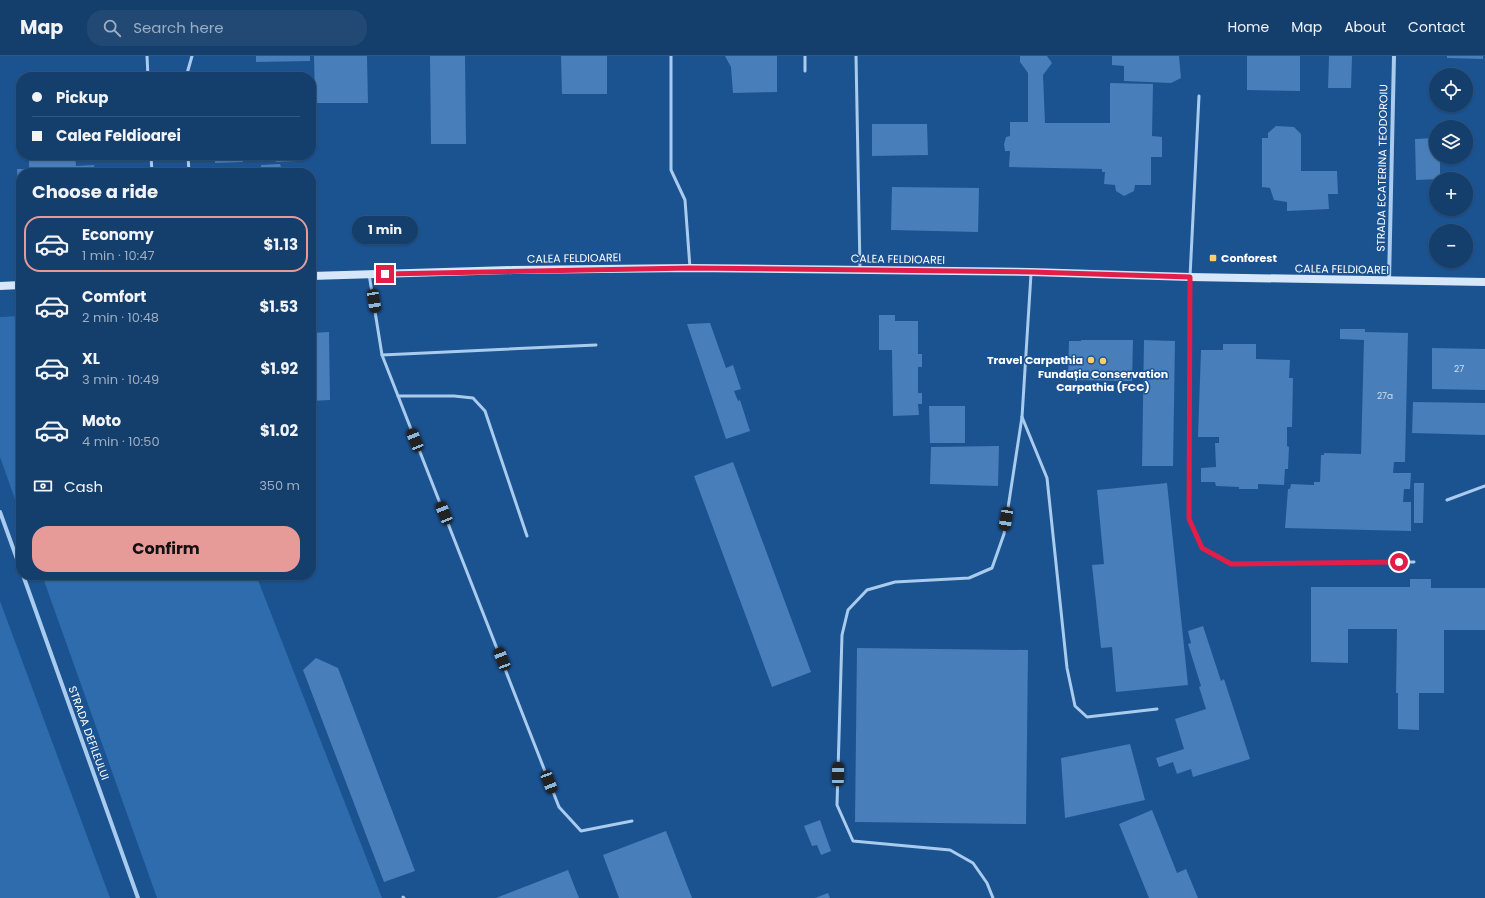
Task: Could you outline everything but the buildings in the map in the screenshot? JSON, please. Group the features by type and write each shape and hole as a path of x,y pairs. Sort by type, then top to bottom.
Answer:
{"main road":[{"name":"CALEA FELDIOAREI","path":"316,276 690,268 1031,272 1190,277 1485,282"},
{"path":"0,286 16,285"}],"street":[{"name":"STRADA ECATERINA TEODOROIU","path":"1389,281 1394,56"},
{"path":"0,512 16,556"},
{"name":"STRADA DEFILEULUI","path":"25,580 138,898"}],"lane":[{"path":"147,56 148,72"},
{"path":"186,72 192,56"},
{"path":"671,56 670,170 685,200 690,268"},
{"path":"805,56 805,71"},
{"path":"856,56 860,269"},
{"path":"1199,96 1190,277 1189,519 1202,548 1231,564 1414,562"},
{"path":"993,898 987,883 974,863 950,850 853,841 837,805 842,635 848,610 867,590 895,582 969,578 992,568 1004,534 1022,417 1031,272"},
{"path":"369,274 382,355 558,807 581,831 632,821"},
{"path":"382,355 596,345"},
{"path":"398,396 454,396 473,398 485,411 527,536"},
{"path":"1022,417 1046,478 1067,668 1075,706 1087,718 1156,709"},
{"path":"1447,500 1485,486"}],"shaded area":[{"path":"16,316 16,502 0,457 0,317"},
{"path":"44,580 258,580 382,898 157,898"},
{"path":"0,601 110,898 0,898"}],"place":[{"name":"Conforest","path":"1213,258"},
{"name":"Travel Carpathia","path":"1091,360"},
{"name":"Fundația Conservation Carpathia (FCC)","path":"1103,361"}],"route":[{"path":"385,274 513,270 690,268 1031,272 1190,277 1189,519 1202,548 1231,564 1399,562"}]}
